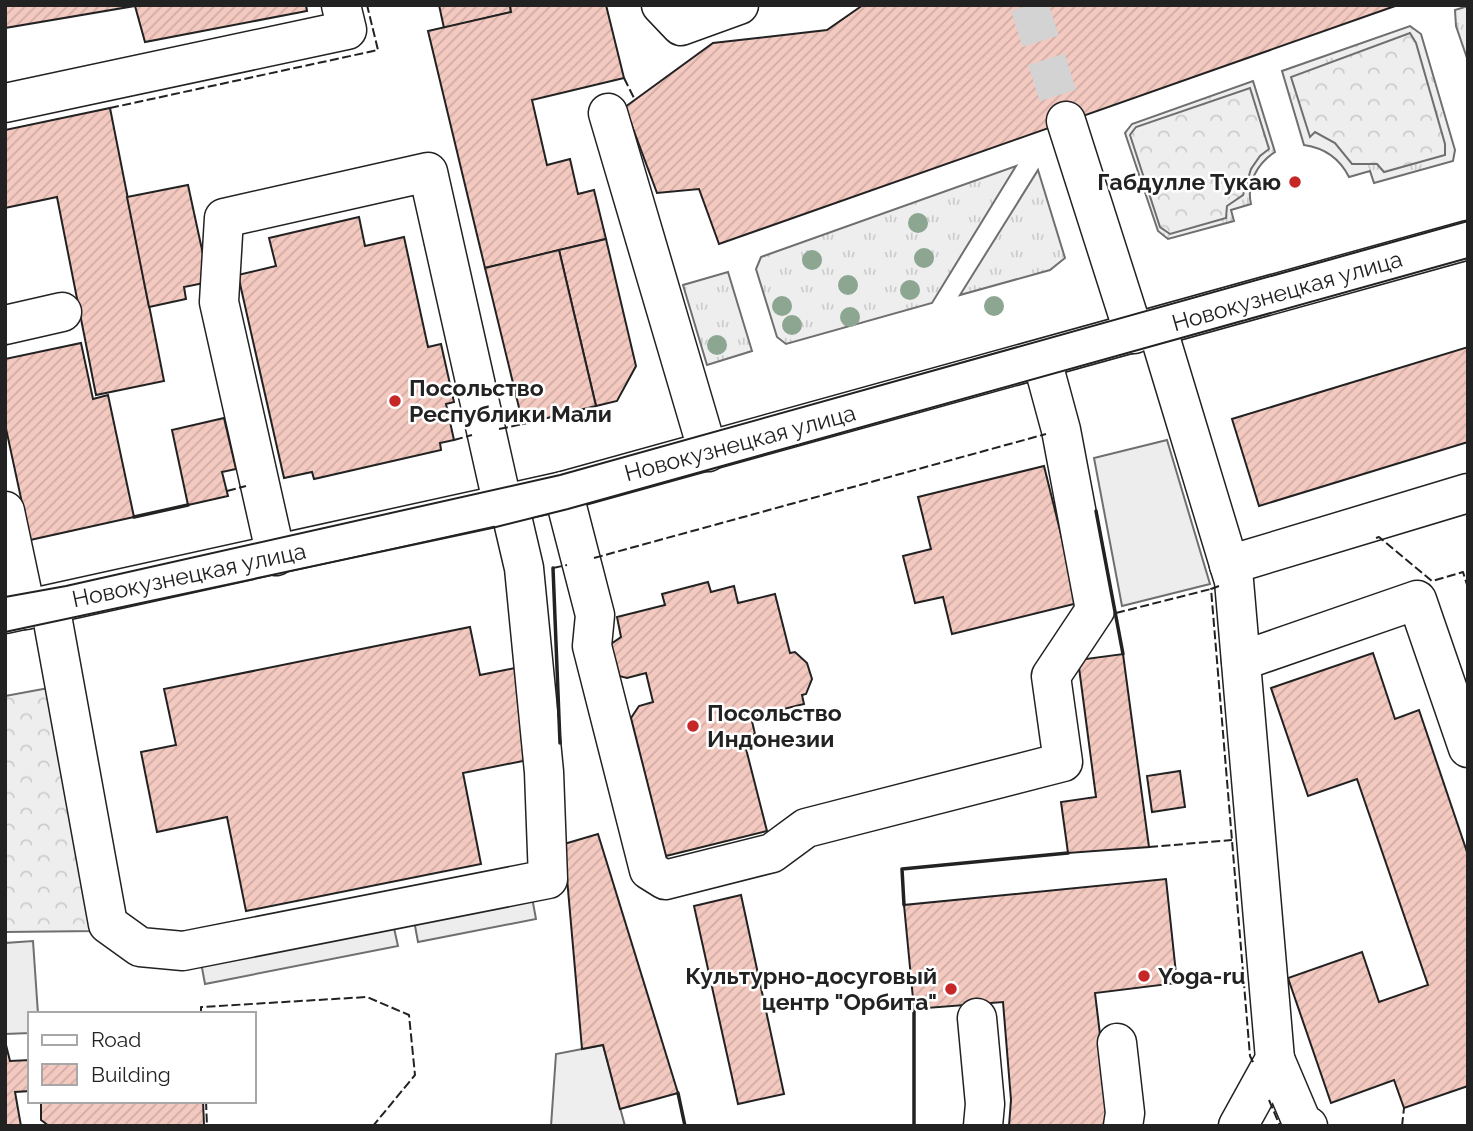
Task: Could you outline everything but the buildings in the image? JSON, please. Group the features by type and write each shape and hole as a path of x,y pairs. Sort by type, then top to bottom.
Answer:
{"street":[{"path":"5,103 347,30 341,5"},
{"path":"661,5 681,26 739,5"},
{"path":"608,113 708,452"},
{"path":"1066,121 1146,331 1234,581 1275,1059 1303,1125 1308,1126"},
{"path":"5,511 27,610 108,924 140,947 183,951 548,879 544,772 524,568 506,505 428,172 224,218 219,302 276,556"},
{"name":"Новокузнецкая улица","path":"27,610 564,491 1468,240"},
{"path":"5,325 62,312"},
{"path":"564,491 595,615 592,646 649,870 665,880 772,853 806,828 1063,762 1051,676 1095,610 1061,430 1042,360"},
{"path":"1230,565 1468,493"},
{"path":"1241,661 1417,600 1468,747"},
{"path":"978,1018 985,1104 983,1126"},
{"path":"1117,1043 1125,1113 1123,1126"},
{"path":"1238,1126 1275,1059"}],"green space":[{"path":"1468,6 1468,61 1456,26 1455,10"},
{"path":"1410,26 1421,34 1455,150 1453,161 1374,183 1370,171 1349,177 1331,155 1304,145 1282,71"},
{"path":"1410,33 1416,43 1445,144 1445,155 1384,172 1377,164 1352,164 1335,143 1315,132 1310,137 1291,77"},
{"path":"1253,81 1275,152 1263,162 1255,174 1250,189 1251,204 1231,210 1234,221 1168,239 1158,231 1125,133 1132,124"},
{"path":"1250,88 1269,149 1251,169 1243,195 1227,206 1226,218 1170,234 1160,227 1130,135 1136,127"},
{"path":"1016,166 932,303 786,344 777,337 756,269 761,257"},
{"path":"1038,170 1065,258 1050,270 960,295"},
{"path":"728,272 752,351 707,365 683,285"},
{"path":"54,687 97,931 5,932 5,696"},
{"path":"603,1045 625,1126 551,1126 556,1054"}],"shaded area":[{"path":"1167,440 1210,584 1122,606 1094,458"},
{"path":"531,892 536,919 418,942 413,915"},
{"path":"392,919 398,946 205,984 200,957"},
{"path":"33,941 38,1012 28,1012 28,1033 5,1034 5,943"}],"tunnel":[{"path":"1029,5 1066,121"}],"tram line":[{"path":"5,597 66,586 560,475 1468,221"},
{"path":"5,632 492,528 568,509 1468,258"}],"fence":[{"path":"110,108 378,50 367,5"},
{"path":"624,78 635,100"},
{"path":"499,429 523,424"},
{"path":"594,558 1046,434"},
{"path":"454,440 472,435"},
{"path":"227,491 246,486"},
{"path":"1376,538 1379,537 1432,581 1463,572 1468,588"},
{"path":"553,568 567,565"},
{"path":"1219,586 1211,589 1250,1056 1254,1064"},
{"path":"1116,613 1211,589"},
{"path":"1149,847 1232,840"},
{"path":"201,1012 201,1007 367,997 409,1015 415,1075 373,1126"},
{"path":"1269,1100 1280,1126"},
{"path":"206,1103 207,1126"},
{"path":"1402,1126 1404,1108"}],"wall":[{"path":"134,517 188,505"},
{"path":"1096,511 1123,654"},
{"path":"553,568 560,743"},
{"path":"904,905 902,869 1068,853"},
{"path":"914,1009 914,1126"},
{"path":"678,1093 685,1126"}],"place":[{"name":"Габдулле Тукаю","path":"1295,182"},
{"name":"Посольство Республики Мали","path":"395,401"},
{"name":"Посольство Индонезии","path":"693,726"},
{"name":"Yoga-ru","path":"1144,976"},
{"name":"Культурно-досуговый центр \"Орбита\"","path":"951,989"}]}
